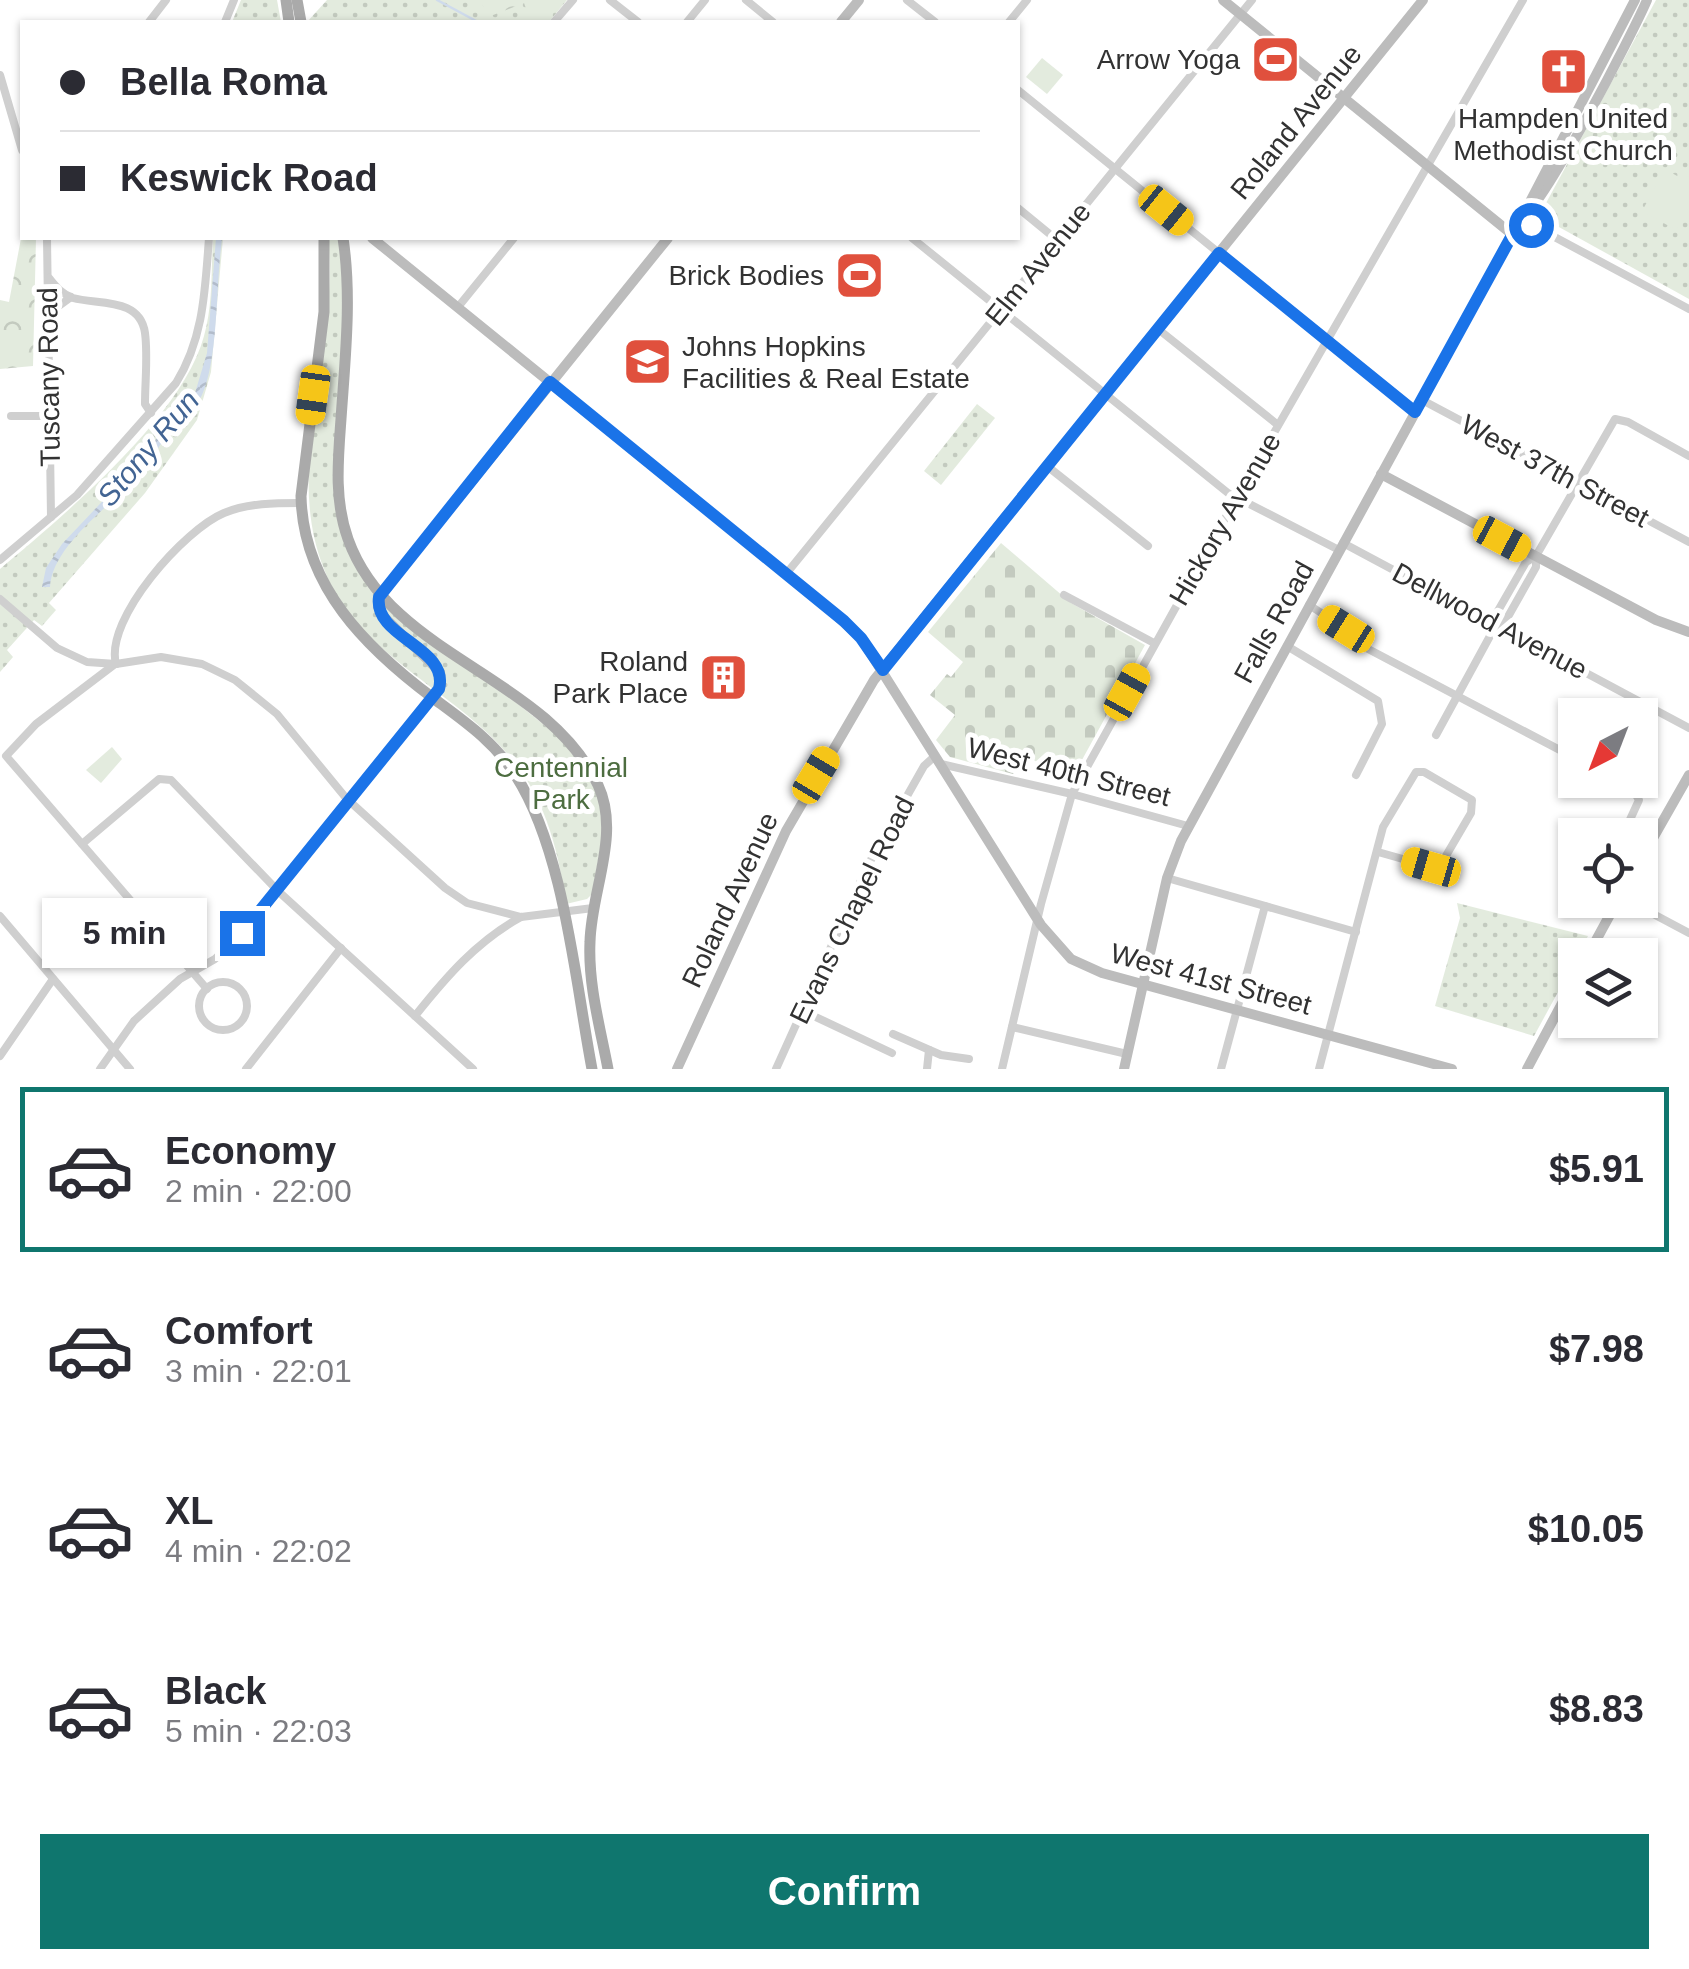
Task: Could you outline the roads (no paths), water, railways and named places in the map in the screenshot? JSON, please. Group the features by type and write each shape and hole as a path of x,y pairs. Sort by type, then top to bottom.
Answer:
{"main road":[{"path":"324,240 325,300 301,503 312,558 346,618 380,656 477,731 516,776 545,838 592,1069"},
{"path":"343,240 347,281 340,507 351,548 380,594 414,626 553,724 582,758 600,788 606,815 605,846 592,908 591,973 608,1069"}],"street":[{"path":"151,20 166,0"},
{"path":"556,20 573,0"},
{"path":"610,0 635,20"},
{"path":"689,20 705,0"},
{"path":"746,0 771,20"},
{"path":"843,20 859,0"},
{"path":"907,0 932,20"},
{"path":"1010,20 1027,0"},
{"path":"1223,0 1512,235"},
{"name":"Elm Avenue","path":"786,574 1252,0"},
{"name":"Roland Avenue","path":"678,1069 792,820 883,670 1423,0"},
{"name":"Hickory Avenue","path":"1002,1069 1072,794 1236,497 1522,0"},
{"name":"Falls Road","path":"1124,1069 1167,878 1188,826 1521,219 1635,0"},
{"name":"Falls Road","path":"1521,219 1530,214 1550,181 1648,0"},
{"path":"0,75 20,138"},
{"path":"1020,92 1415,412"},
{"path":"1020,210 1057,240"},
{"path":"1521,219 1689,310"},
{"name":"Tuscany Road","path":"47,240 52,517"},
{"path":"0,560 88,484 176,382 202,320 209,240"},
{"name":"West 40th Street","path":"374,240 852,629 883,670 938,760 1188,826"},
{"path":"458,307 512,240"},
{"path":"100,1069 134,1021 180,979 208,965 230,945 432,698 441,684 440,672 381,614 380,594 666,240"},
{"name":"Dellwood Avenue","path":"914,240 1236,497 1496,625 1689,728"},
{"path":"49,278 72,298 124,307 138,317 145,334 144,404 151,413"},
{"path":"49,313 72,298"},
{"path":"1158,329 1278,425"},
{"name":"West 37th Street","path":"1422,400 1689,542"},
{"path":"11,416 49,416"},
{"path":"1436,735 1496,625 1505,622 1536,567 1536,556 1616,420 1628,422 1689,456"},
{"path":"1047,466 1148,546"},
{"path":"1381,474 1656,620 1689,632"},
{"path":"116,664 115,645 127,614 172,554 194,534 213,518 241,507 301,503"},
{"path":"1064,594 1154,643"},
{"path":"0,598 57,648 87,662 116,664 161,657 202,664 228,676 277,714 350,801 458,898 520,917 592,908"},
{"path":"1309,605 1346,629 1353,641 1558,749"},
{"path":"1286,646 1378,700 1382,724 1356,775"},
{"path":"87,662 90,682"},
{"path":"116,664 36,724 6,756 207,989"},
{"name":"West 41st Street","path":"938,760 1054,944 1071,959 1093,970 1452,1069"},
{"name":"Evans Chapel Road","path":"776,1069 873,856 924,766 938,760"},
{"path":"1318,1069 1386,821 1416,772 1424,772 1472,800 1471,813 1440,866 1378,852"},
{"path":"1658,830 1689,776"},
{"path":"82,844 152,784 165,779 176,784 278,891 473,1069"},
{"path":"1167,878 1356,932"},
{"path":"1221,1069 1265,906"},
{"path":"494,912 497,930"},
{"path":"0,916 130,1069"},
{"path":"1658,916 1689,933"},
{"path":"415,1016 462,960 497,930 520,917"},
{"path":"246,1069 341,948"},
{"path":"0,1056 53,979"},
{"path":"226,980 249,1005 246,1015 224,1033 214,1029 197,1010 197,1001 207,989 226,980"},
{"path":"803,1011 892,1053"},
{"path":"1527,1069 1558,1012"},
{"path":"1012,1027 1127,1054"},
{"path":"893,1034 929,1050 968,1059"},
{"path":"927,1069 929,1050"},
{"path":"948,1069 950,1057"}],"water":[{"name":"Stony Run","path":"216,240 222,240 211,363 202,395 140,474 72,541 53,571 50,587 42,587 46,568 62,544 172,420 192,403 207,353"}],"waterway":[{"path":"437,0 474,20"}],"place":[{"name":"Arrow Yoga","path":"1275,59"},
{"name":"Hampden United Methodist Church","path":"1563,71"},
{"name":"Brick Bodies","path":"859,275"},
{"name":"Johns Hopkins Facilities & Real Estate","path":"647,362"},
{"name":"Roland Park Place","path":"723,677"}],"park label":[{"name":"Centennial Park","path":"561,783"}]}
